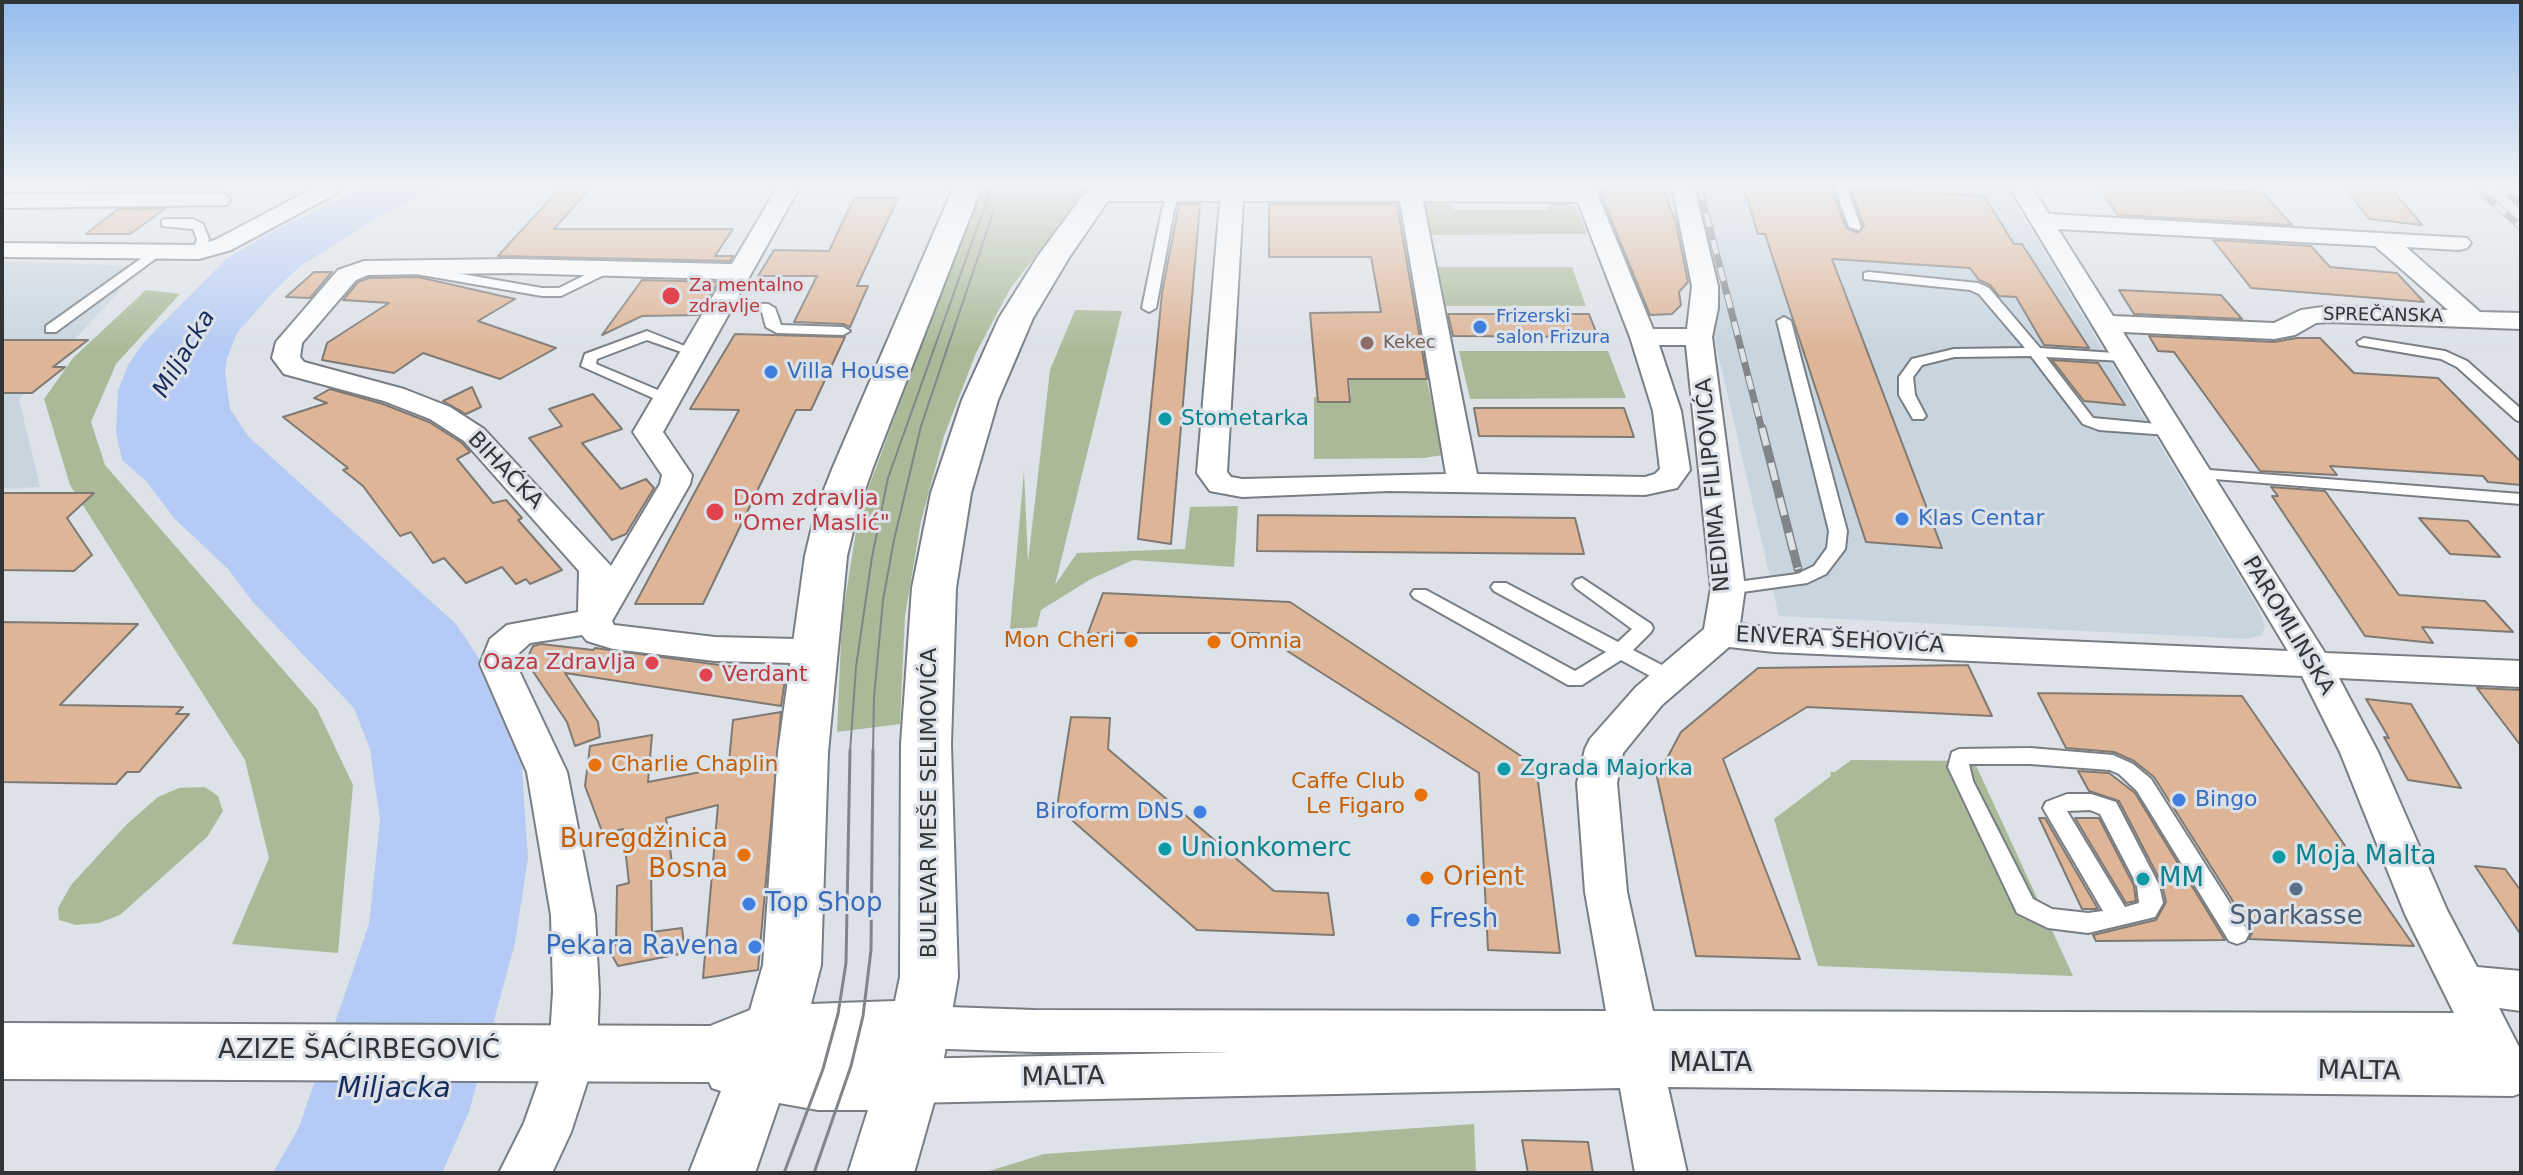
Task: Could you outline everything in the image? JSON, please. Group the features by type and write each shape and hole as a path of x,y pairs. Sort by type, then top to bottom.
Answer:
{"main road":[{"path":"722,1173 754,1054 792,965 803,752 813,647 826,556 837,510 946,241"},
{"name":"BULEVAR MEŠE SELIMOVIĆA","path":"881,1173 915,1054 930,945 926,744 934,588 941,540 966,445 1000,352 1032,290 1066,241"},
{"name":"AZIZE ŠAĆIRBEGOVIĆ","path":"2,1051 754,1054 818,1081 915,1054"}],"street":[{"path":"6,253 163,254 199,252 231,241"},
{"path":"756,241 648,432 677,475 675,484 595,621 599,633 613,637 715,649 795,651 813,647"},
{"path":"1229,241 1212,473 1221,484 1242,488 1463,482 1418,241"},
{"name":"NEDIMA FILIPOVIĆA","path":"1463,482 1645,486 1666,481 1675,470 1667,411 1643,337 1604,241"},
{"name":"NEDIMA FILIPOVIĆA","path":"1695,241 1705,286 1705,308 1699,337 1728,588 1721,634"},
{"name":"PAROMLINSKA","path":"2053,241 2313,663 2359,752 2427,914 2486,1034 2517,1080"},
{"path":"2384,241 2472,318"},
{"path":"2417,241 2459,243"},
{"name":"BIHAĆKA","path":"595,621 596,569 474,435 428,408 394,395 294,368 286,358 289,342 349,273 375,266 737,272"},
{"name":"SPREČANSKA","path":"2104,323 2274,331 2286,329 2310,316 2330,314 2521,321"},
{"path":"1643,337 1699,337"},
{"path":"1675,470 1720,512"},
{"path":"525,1173 546,1132 573,1052 576,992 573,915 547,772 498,664 503,648 519,633 595,621"},
{"name":"ENVERA ŠEHOVIĆA","path":"1661,1173 1606,892 1597,783 1604,749 1649,696 1721,634 1789,641 2521,674"},
{"path":"2463,985 2521,991"},
{"name":"MALTA","path":"915,1054 1635,1048 2486,1034"},
{"name":"MALTA","path":"1635,1048 2517,1080"}],"lane":[{"path":"199,252 202,241"},
{"path":"1149,308 1162,241"},
{"path":"51,329 163,254"},
{"path":"1869,276 1973,286 1984,291 2036,352 2088,421 2099,425 2168,430"},
{"path":"717,307 768,308 771,324 777,329 843,331"},
{"path":"1728,588 1801,579 1820,570 1836,549 1838,531 1784,321"},
{"path":"667,399 588,366 590,357 647,335 693,352"},
{"path":"2364,342 2445,355 2473,373 2521,417"},
{"path":"1918,416 1907,395 1906,377 1917,362 1954,353 2036,352 2124,357"},
{"path":"2196,474 2521,499"},
{"path":"1420,594 1572,680 1621,651 1643,630 1642,625 1582,584"},
{"path":"1500,587 1670,678"},
{"path":"2119,918 2054,808 2057,805 2091,802 2108,808 2148,885 2152,903 2147,910 2119,918 2088,923 2048,918 2025,906 1963,781 1957,762 1965,755 2026,748 2113,763 2126,769 2144,785 2237,934"}],"shaded area":[{"path":"1707,241 2038,241 2259,610 2265,625 2262,635 2246,639 1779,616 1709,315 1720,296"},
{"path":"2,261 143,266 19,399 40,487 2,489"}],"green space":[{"path":"960,241 1047,241 1010,289 976,353 944,436 921,521 905,616 900,724 837,732 842,619 856,531 867,492"},
{"path":"1436,267 1572,267 1586,306 1444,306"},
{"path":"146,290 180,294 116,364 91,422 105,465 317,709 353,785 338,953 232,944 269,858 245,760 70,485 44,399 73,358"},
{"path":"1075,310 1122,311 1055,585 1077,553 1185,549 1190,507 1238,506 1234,567 1133,560 1091,579 1041,610 1037,627 1010,629 1024,471 1028,562 1050,370"},
{"path":"1459,351 1608,351 1626,398 1470,399"},
{"path":"1349,371 1425,371 1443,455 1424,458 1314,459 1314,397 1351,396"},
{"path":"1851,760 1974,761 2073,976 1818,966 1774,819 1831,776 1830,772 1835,772"},
{"path":"205,787 218,796 223,811 207,837 120,915 99,923 76,925 59,920 58,908 71,885 127,824 158,797 179,788"},
{"path":"1474,1124 1476,1173 983,1173 1044,1154"}],"water":[{"name":"Miljacka","path":"256,241 341,241 299,267 237,333 225,372 230,409 248,436 456,624 511,714 521,756 528,858 515,943 469,1112 442,1173 273,1173 299,1127 369,924 380,820 370,749 354,708 253,602 228,569 174,518 147,482 122,460 116,432 118,391 128,365 144,342 225,260"}],"building":[{"path":"512,241 725,241 715,256 733,256 730,261 498,256"},
{"path":"834,241 878,241 857,286 868,286 850,327 794,322 817,276 758,276 774,250 829,251"},
{"name":"Stometarka","path":"1172,241 1197,241 1171,544 1138,539 1162,293"},
{"path":"1269,241 1403,241 1427,379 1348,379 1350,402 1318,402 1310,313 1381,312 1371,257 1269,257"},
{"path":"1620,241 1680,241 1688,282 1679,292 1681,305 1672,314 1650,315"},
{"path":"1767,241 2012,241 2014,244 2022,244 2089,348 2044,345 2016,297 1999,296 1970,268 1832,259 1942,548 1866,542"},
{"path":"2214,241 2311,246 2330,267 2397,273 2424,302 2251,288"},
{"path":"314,272 332,272 310,298 286,297"},
{"path":"418,277 515,299 478,321 556,348 500,379 423,353 394,373 322,360 327,343 389,303 343,300 358,282 369,278"},
{"name":"Za mentalno zdravlje","path":"642,280 718,282 698,315 642,316 602,335"},
{"path":"2119,290 2221,295 2242,319 2134,314"},
{"path":"1448,314 1589,314 1598,337 1453,336"},
{"path":"735,334 845,337 811,410 796,410 703,604 635,604 739,410 690,409"},
{"path":"2149,336 2274,342 2320,338 2354,373 2438,378 2521,462 2521,485 2488,482 2483,476 2330,466 2337,475 2260,471 2174,352 2158,351"},
{"path":"2,340 88,340 53,367 65,367 32,393 2,393"},
{"path":"2052,360 2098,363 2125,405 2084,401"},
{"path":"472,387 481,407 466,414 443,401"},
{"path":"330,389 383,404 429,422 462,443 470,452 457,459 493,503 506,500 522,518 518,520 562,570 530,584 526,579 516,584 502,567 466,583 444,558 433,563 411,532 400,536 363,486 343,470 348,468 283,417 327,403 314,398"},
{"path":"593,394 622,429 582,443 621,489 646,479 654,488 626,534 612,540 529,438 562,426 549,409"},
{"path":"1474,408 1624,408 1634,437 1479,436"},
{"path":"2271,487 2325,491 2399,595 2485,601 2513,632 2422,627 2433,643 2365,636 2272,496 2278,496"},
{"path":"2,493 94,493 67,518 92,555 74,571 2,570"},
{"path":"1258,515 1575,518 1584,554 1257,551"},
{"path":"2419,518 2468,521 2500,557 2450,554"},
{"name":"Zgrada Majorka","path":"1103,593 1290,602 1536,766 1560,953 1488,950 1479,773 1259,633 1088,633"},
{"path":"2,622 138,624 60,705 183,707 176,714 189,714 139,772 127,772 116,784 2,782"},
{"path":"533,646 595,648 786,674 781,706 565,673 598,722 600,737 575,746 567,722 526,661"},
{"path":"1968,665 1992,716 1807,707 1723,759 1800,959 1696,956 1657,777 1681,732 1758,668"},
{"path":"2477,688 2521,690 2521,746"},
{"name":"Moja Malta","path":"2038,693 2242,696 2414,946 2249,939 2252,933 2248,925 2154,777 2134,761 2114,752 2066,748"},
{"path":"2366,699 2411,704 2461,788 2408,780 2384,737 2389,738"},
{"path":"781,712 758,970 703,978 718,805 666,818 672,864 651,871 652,932 682,928 685,953 618,966 610,952 616,944 617,886 629,883 623,829 603,834 585,786 590,746 652,735 648,782 722,768 722,763 729,762 733,720"},
{"name":"Unionkomerc","path":"1071,717 1110,718 1108,749 1274,891 1328,893 1334,935 1197,930 1057,807"},
{"path":"2078,771 2109,773 2135,793 2225,940 2096,941 2093,935 2156,920 2166,902 2162,884 2119,801 2089,791"},
{"path":"2039,818 2045,818 2098,909 2082,909"},
{"path":"2075,818 2099,818 2134,886 2136,901 2126,903"},
{"path":"2475,866 2505,869 2521,891 2521,935"},
{"path":"1522,1140 1588,1142 1593,1173 1528,1173"}],"tram line":[{"path":"850,752 856,667 872,557 888,478 972,241"},
{"path":"873,752 874,697 883,600 894,540 921,426 984,241"},
{"path":"784,1173 823,1069 838,1014 846,963 850,750"},
{"path":"814,1173 851,1066 863,1016 871,950 873,750"}],"railway":[{"path":"1713,241 1762,430"},
{"path":"1762,428 1798,569"}],"place":[{"name":"Za mentalno zdravlje","path":"671,296"},
{"name":"Frizerski salon Frizura","path":"1480,327"},
{"name":"Kekec","path":"1367,343"},
{"name":"Villa House","path":"771,372"},
{"name":"Stometarka","path":"1165,419"},
{"name":"Dom zdravlja \"Omer Maslić\"","path":"715,512"},
{"name":"Klas Centar","path":"1902,519"},
{"name":"Mon Cheri","path":"1131,641"},
{"name":"Omnia","path":"1214,642"},
{"name":"Oaza Zdravlja","path":"652,663"},
{"name":"Verdant","path":"706,675"},
{"name":"Charlie Chaplin","path":"595,765"},
{"name":"Zgrada Majorka","path":"1504,769"},
{"name":"Caffe Club Le Figaro","path":"1421,795"},
{"name":"Bingo","path":"2179,800"},
{"name":"Biroform DNS","path":"1200,812"},
{"name":"Unionkomerc","path":"1165,849"},
{"name":"Buregdžinica Bosna","path":"744,855"},
{"name":"Moja Malta","path":"2279,857"},
{"name":"Orient","path":"1427,878"},
{"name":"MM","path":"2143,879"},
{"name":"Sparkasse","path":"2296,889"},
{"name":"Top Shop","path":"749,904"},
{"name":"Fresh","path":"1413,920"},
{"name":"Pekara Ravena","path":"755,947"}]}
